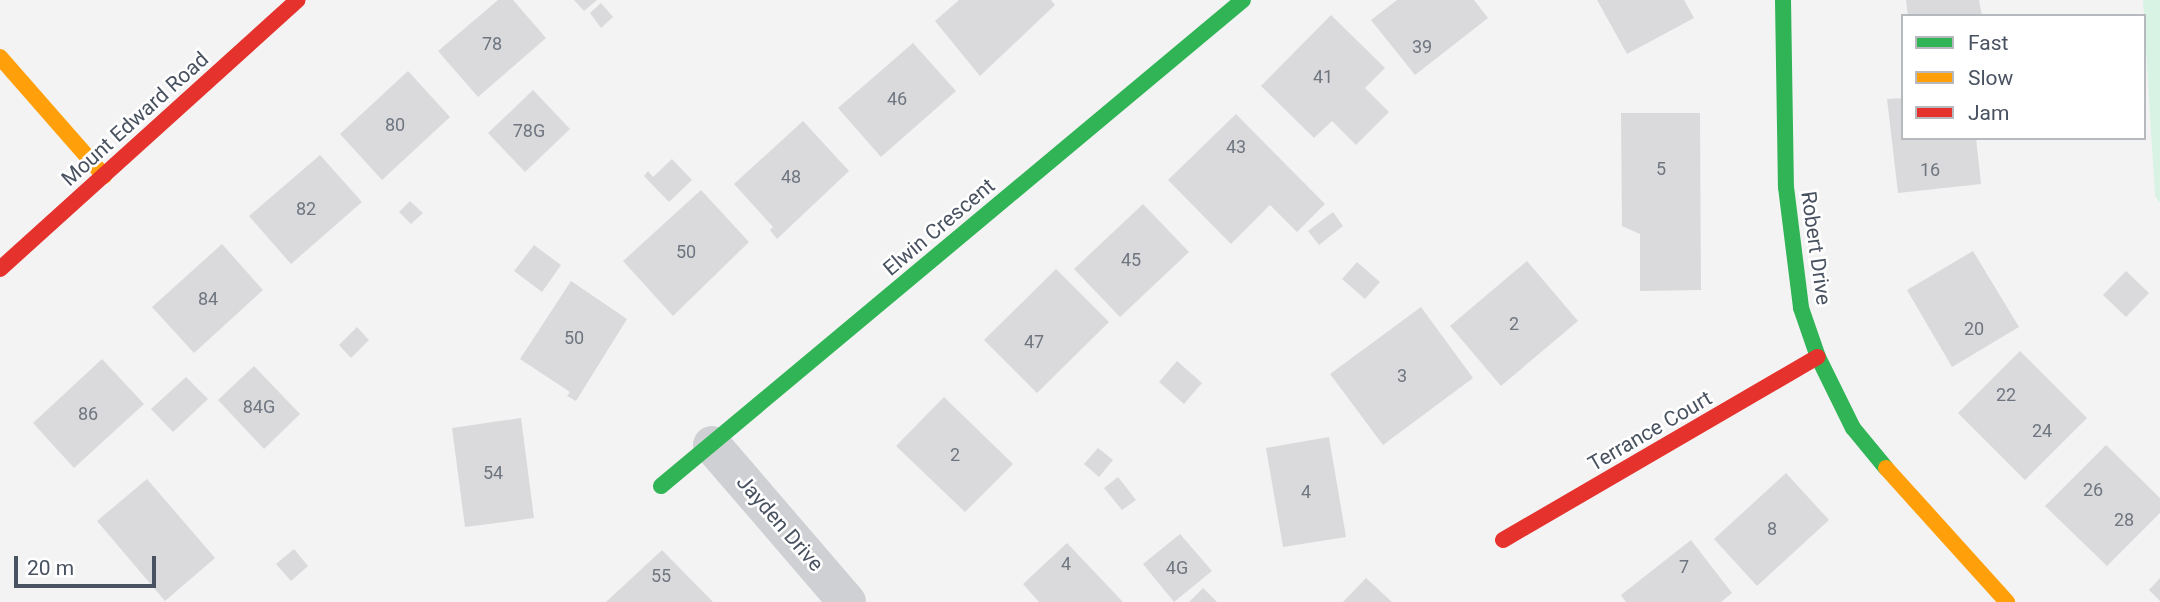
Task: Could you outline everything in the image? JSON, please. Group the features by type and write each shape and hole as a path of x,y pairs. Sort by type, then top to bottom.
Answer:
{"street":[{"name":"Mount Edward Road","path":"0,269 298,0"},
{"name":"Elwin Crescent","path":"661,486 1243,0"},
{"name":"Robert Drive","path":"1783,0 1786,187 1801,308 1818,357 1853,428 1871,452 2007,602"},
{"path":"0,57 104,176"},
{"name":"Terrance Court","path":"1503,540 1818,357"},
{"name":"Jayden Drive","path":"712,445 847,602"}],"green space":[{"path":"2143,0 2160,0 2160,203 2155,196 2146,14"}],"building":[{"path":"498,0 513,0 546,38 478,97 438,51"},
{"path":"574,0 597,0 584,11"},
{"path":"959,0 1051,0 1055,5 980,76 935,21"},
{"path":"1397,0 1474,0 1488,18 1415,75 1371,20"},
{"path":"1597,0 1684,0 1694,18 1627,54"},
{"path":"1906,0 1979,0 1982,14 1908,14"},
{"path":"601,3 613,17 601,28 590,13"},
{"path":"1331,15 1385,68 1365,88 1389,112 1356,145 1332,121 1314,138 1261,86"},
{"path":"913,43 956,91 881,157 838,108"},
{"path":"408,71 450,117 382,180 340,134"},
{"path":"533,90 570,129 525,172 488,133"},
{"path":"1901,98 1901,140 1976,140 1981,184 1898,193 1887,99"},
{"path":"1621,113 1700,113 1701,290 1640,291 1640,234 1622,226"},
{"path":"1236,114 1325,204 1297,232 1270,205 1231,244 1168,180"},
{"path":"803,121 849,171 777,239 770,230 773,227 734,184"},
{"path":"320,155 362,202 291,264 249,216"},
{"path":"672,159 692,180 669,202 644,176 648,171 653,177"},
{"path":"701,190 749,242 673,316 623,261"},
{"path":"410,201 423,213 411,224 399,212"},
{"path":"1143,204 1189,252 1120,317 1074,269"},
{"path":"1333,212 1343,226 1319,245 1308,231"},
{"path":"222,244 263,290 194,353 152,307"},
{"path":"534,245 561,265 542,292 514,271"},
{"path":"1973,251 2019,327 1952,367 1907,290"},
{"path":"1527,261 1578,321 1501,386 1450,326"},
{"path":"1357,262 1380,282 1365,299 1342,279"},
{"path":"1056,269 1109,322 1037,393 984,340"},
{"path":"2126,271 2149,293 2126,317 2103,295"},
{"path":"571,281 627,319 576,401 567,396 570,392 520,359"},
{"path":"1421,307 1473,378 1383,445 1330,374"},
{"path":"357,327 369,340 351,358 339,345"},
{"path":"2020,351 2087,418 2025,480 1958,413"},
{"path":"102,359 144,404 74,468 33,423"},
{"path":"1177,361 1202,383 1184,404 1159,382"},
{"path":"254,366 300,414 264,449 218,400"},
{"path":"186,377 208,399 173,432 151,409"},
{"path":"944,397 1013,464 965,512 896,446"},
{"path":"521,418 534,518 465,527 452,428"},
{"path":"1329,437 1346,537 1283,547 1266,448"},
{"path":"2106,445 2160,498 2160,513 2107,566 2045,506"},
{"path":"1098,448 1113,460 1099,477 1084,464"},
{"path":"1786,473 1829,520 1757,586 1714,539"},
{"path":"1118,477 1136,500 1122,510 1104,488"},
{"path":"147,479 215,558 165,601 97,521"},
{"path":"1180,534 1212,571 1174,602 1143,564"},
{"path":"1691,540 1732,593 1721,602 1626,602 1621,595"},
{"path":"1067,543 1123,602 1039,602 1023,584"},
{"path":"294,549 308,566 291,581 276,564"},
{"path":"662,550 713,602 606,602"},
{"path":"1366,578 1392,602 1343,602"},
{"path":"2160,578 2160,601 2149,590"},
{"path":"1203,588 1217,602 1189,602"}],"traffic: fast":[{"path":"661,486 1243,0"},
{"path":"1783,0 1786,187 1801,308 1818,357 1853,428 1886,468"}],"traffic: slow":[{"path":"0,57 104,176"},
{"path":"1886,468 2007,602"}],"traffic: jam":[{"path":"0,269 298,0"},
{"path":"1503,540 1818,357"}]}
